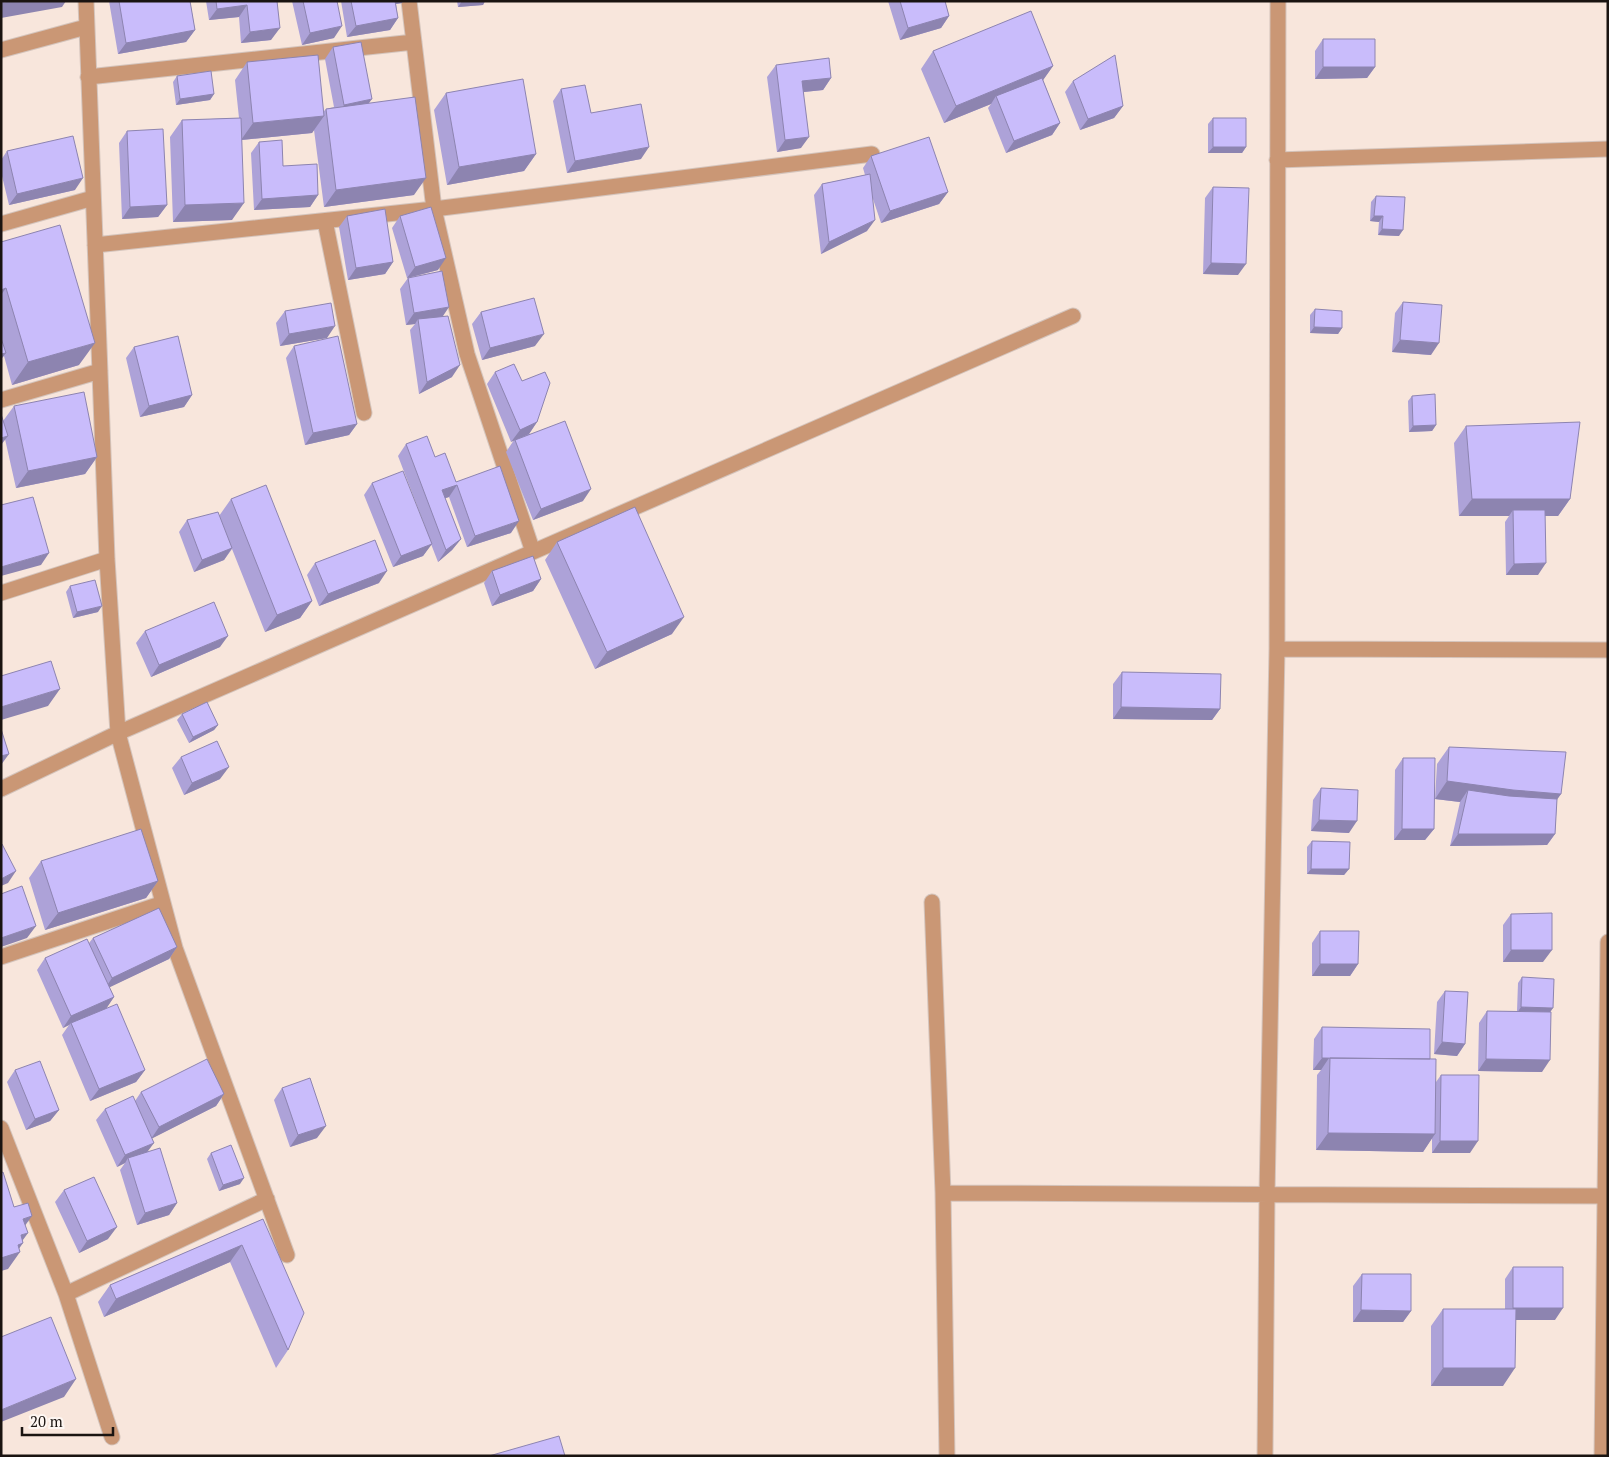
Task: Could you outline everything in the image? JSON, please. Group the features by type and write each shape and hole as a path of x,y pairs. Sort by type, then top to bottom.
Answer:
{"street":[{"path":"86,1 107,559 118,732 175,948 287,1255"},
{"path":"409,1 434,209 467,354 533,552"},
{"path":"1265,1456 1267,1195 1277,649 1278,1"},
{"path":"1,50 86,27"},
{"path":"88,77 414,42"},
{"path":"1277,160 1608,149"},
{"path":"95,245 434,209 872,154"},
{"path":"1,224 93,198"},
{"path":"325,221 364,413"},
{"path":"1,789 118,732 1073,316"},
{"path":"1,400 100,371"},
{"path":"1,593 107,559"},
{"path":"1277,649 1608,650"},
{"path":"932,902 943,1193 947,1456"},
{"path":"1,957 163,903"},
{"path":"1602,1456 1608,942"},
{"path":"1,1128 66,1294 112,1437"},
{"path":"943,1193 1605,1196"},
{"path":"66,1294 267,1199"}],"building":[{"path":"119,1 190,1 195,30 126,43"},
{"path":"216,1 277,1 280,28 250,32 247,5 217,9"},
{"path":"303,1 337,1 342,26 310,33"},
{"path":"351,1 395,1 398,18 356,26"},
{"path":"900,1 945,1 949,16 908,28"},
{"path":"1031,11 1053,66 956,106 933,51"},
{"path":"1323,39 1375,39 1375,67 1323,67"},
{"path":"361,42 372,99 344,105 333,47"},
{"path":"318,55 324,116 253,123 247,62"},
{"path":"1115,55 1123,106 1088,119 1073,81"},
{"path":"829,58 831,78 802,81 809,137 785,140 776,65"},
{"path":"211,71 214,94 180,99 177,76"},
{"path":"1042,78 1060,123 1014,141 996,96"},
{"path":"523,79 536,154 459,167 446,93"},
{"path":"585,85 591,113 641,104 649,147 575,161 561,89"},
{"path":"415,97 426,178 336,190 326,109"},
{"path":"241,118 244,203 185,205 182,120"},
{"path":"1213,118 1246,118 1246,147 1213,147"},
{"path":"163,129 167,205 130,207 127,131"},
{"path":"73,136 83,178 17,194 7,151"},
{"path":"929,137 948,192 890,211 871,156"},
{"path":"282,140 283,166 317,164 318,195 262,199 259,142"},
{"path":"870,174 875,220 829,242 822,184"},
{"path":"1213,187 1249,188 1246,264 1211,263"},
{"path":"1376,196 1405,197 1403,230 1382,229 1383,216 1374,216"},
{"path":"431,207 446,258 415,267 400,216"},
{"path":"385,209 393,262 356,268 347,216"},
{"path":"60,225 95,343 28,362 6,288 1,290 1,242"},
{"path":"442,271 449,307 414,313 408,278"},
{"path":"534,298 544,334 490,348 481,312"},
{"path":"1403,302 1442,305 1439,343 1400,340"},
{"path":"331,303 335,326 289,334 285,311"},
{"path":"1315,309 1342,311 1342,328 1314,327"},
{"path":"448,316 460,365 427,382 418,319"},
{"path":"178,336 192,395 149,406 134,347"},
{"path":"338,336 357,424 313,433 294,346"},
{"path":"1,338 6,353 1,354"},
{"path":"514,364 522,381 545,372 550,383 537,422 520,430 495,372"},
{"path":"84,392 97,457 28,471 14,406"},
{"path":"1435,394 1436,425 1413,426 1412,396"},
{"path":"1,414 8,436 1,438"},
{"path":"565,421 591,489 541,509 515,440"},
{"path":"1580,422 1570,499 1472,499 1466,426"},
{"path":"427,436 435,457 445,453 456,482 500,466 519,521 475,536 457,485 442,490 461,539 446,550 406,444"},
{"path":"403,471 432,544 401,556 372,483"},
{"path":"266,485 312,601 277,615 231,499"},
{"path":"33,497 49,553 1,567 1,505"},
{"path":"635,507 684,617 607,652 557,542"},
{"path":"1513,510 1545,510 1546,563 1514,564"},
{"path":"218,512 232,548 202,560 187,520"},
{"path":"375,540 387,571 328,594 315,563"},
{"path":"533,556 541,579 500,595 492,571"},
{"path":"95,580 102,606 77,612 70,586"},
{"path":"214,602 228,636 159,665 145,631"},
{"path":"51,661 60,689 1,707 1,676"},
{"path":"1122,672 1221,674 1220,709 1121,707"},
{"path":"207,702 218,725 193,737 182,714"},
{"path":"1,729 9,754 1,756"},
{"path":"217,741 229,767 192,783 181,757"},
{"path":"1449,747 1566,752 1561,794 1447,781"},
{"path":"1403,758 1435,758 1434,829 1402,829"},
{"path":"1321,788 1358,790 1357,821 1319,820"},
{"path":"1468,790 1509,796 1557,799 1555,834 1458,834"},
{"path":"141,829 158,881 58,913 41,861"},
{"path":"1312,841 1350,842 1349,869 1311,869"},
{"path":"1,845 16,871 1,879"},
{"path":"22,886 36,926 1,938 1,894"},
{"path":"159,908 177,947 112,978 93,938"},
{"path":"1552,913 1552,950 1511,950 1511,914"},
{"path":"1320,931 1359,931 1358,964 1320,964"},
{"path":"87,939 114,997 71,1016 45,958"},
{"path":"1522,977 1554,979 1553,1008 1521,1007"},
{"path":"1445,991 1468,992 1465,1044 1442,1042"},
{"path":"117,1004 145,1070 99,1089 71,1023"},
{"path":"1487,1011 1551,1012 1550,1060 1486,1059"},
{"path":"1322,1027 1430,1029 1430,1059 1322,1058"},
{"path":"1330,1058 1436,1059 1435,1134 1328,1133"},
{"path":"207,1059 224,1094 159,1127 141,1092"},
{"path":"40,1061 59,1110 35,1119 15,1070"},
{"path":"1441,1075 1479,1075 1478,1141 1440,1141"},
{"path":"310,1078 326,1126 298,1135 282,1088"},
{"path":"133,1096 154,1143 125,1155 105,1109"},
{"path":"231,1145 244,1178 223,1185 211,1153"},
{"path":"160,1148 177,1203 145,1213 128,1158"},
{"path":"3,1172 14,1207 28,1203 32,1216 23,1219 28,1233 21,1235 23,1243 18,1245 20,1252 1,1258 1,1173"},
{"path":"94,1177 117,1227 87,1241 64,1190"},
{"path":"263,1219 304,1313 288,1350 242,1245 116,1299 110,1285"},
{"path":"1513,1267 1563,1267 1563,1308 1513,1308"},
{"path":"1362,1274 1411,1274 1411,1311 1361,1310"},
{"path":"1443,1309 1516,1309 1515,1368 1443,1368"},
{"path":"51,1317 76,1379 1,1410 1,1337"},
{"path":"559,1436 565,1456 489,1456"}]}
